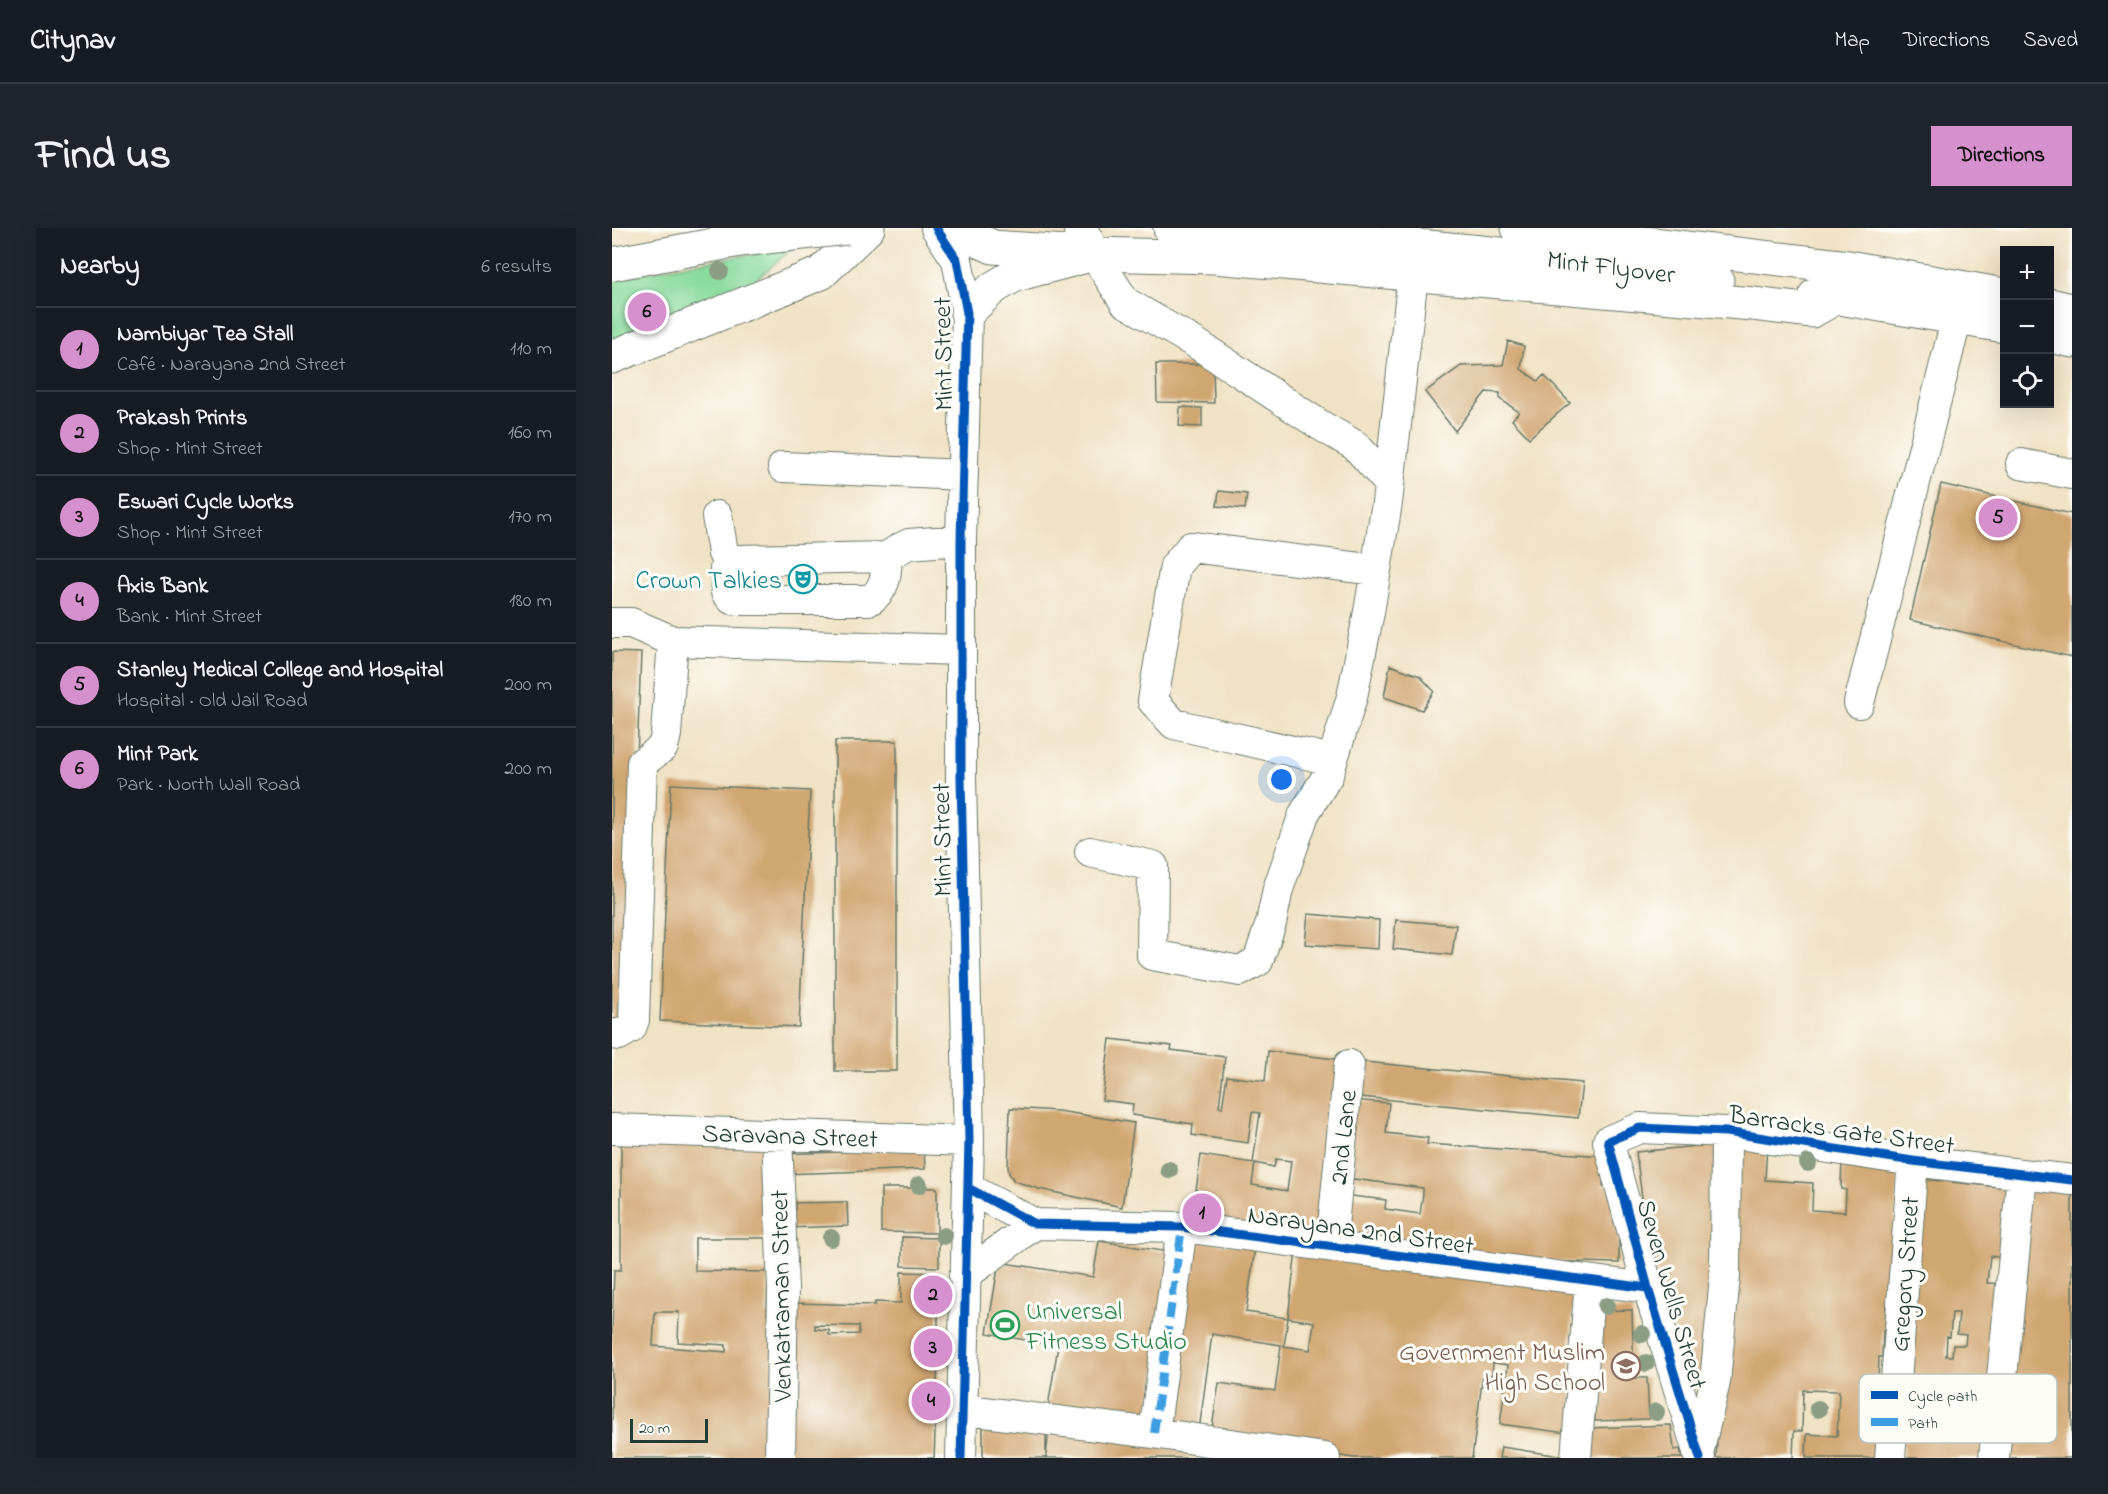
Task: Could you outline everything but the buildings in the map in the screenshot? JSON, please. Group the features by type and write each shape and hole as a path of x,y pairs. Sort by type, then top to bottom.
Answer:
{"main road":[{"path":"811,228 820,249 821,273"},
{"path":"612,264 740,240 847,228"},
{"path":"612,357 821,273 868,228"},
{"path":"957,228 960,232 993,248 1087,241 1214,257 1812,311 1843,282 2000,295"},
{"name":"Mint Flyover","path":"1170,228 1498,253 1611,266 1843,282"},
{"name":"Mint Flyover","path":"1518,228 1806,278"},
{"path":"1705,228 1834,244 1843,282"},
{"path":"967,313 993,288 1087,241"},
{"path":"1843,282 1957,317 2000,325"},
{"path":"2054,306 2072,310"},
{"path":"2054,337 2072,341"}],"street":[{"name":"Mint Street","path":"936,228 957,260 967,313 961,540 961,790 969,1140 960,1458"},
{"path":"1087,241 1125,302 1197,344 1356,446 1389,483"},
{"path":"1090,852 1153,866 1152,955 1240,971 1258,961 1278,889 1304,814 1328,775 1352,697 1376,570 1389,483 1413,275"},
{"path":"1859,703 1957,317"},
{"path":"2021,464 2072,474"},
{"path":"783,467 963,475"},
{"path":"717,516 723,553 728,563"},
{"path":"887,557 886,580 878,595 870,600 732,599 726,592 724,584 725,569 728,563 738,560 887,557 909,544 961,540"},
{"path":"1332,760 1174,724 1154,701 1175,566 1191,547 1376,570"},
{"path":"612,623 631,623 673,640 961,650"},
{"path":"612,1035 620,1035 631,1028 634,1020 642,763 663,747 673,640"},
{"name":"2nd Lane","path":"1331,1246 1349,1065"},
{"name":"Barracks Gate Street","path":"1608,1141 1640,1128 1726,1132 1913,1161 2072,1180"},
{"name":"Saravana Street","path":"612,1129 969,1140"},
{"path":"1699,1456 1715,1382 1725,1276 1726,1132"},
{"name":"Venkatraman Street","path":"777,1134 783,1289 780,1458"},
{"name":"Seven Wells Street","path":"1608,1141 1648,1288 1699,1456"},
{"name":"Gregory Street","path":"1897,1374 1913,1161"},
{"path":"2002,1374 2022,1175"},
{"name":"Narayana 2nd Street","path":"968,1188 1035,1224 1182,1227 1648,1288"},
{"path":"964,1276 1035,1224"},
{"path":"1154,1433 1182,1227"},
{"path":"1576,1458 1590,1281"},
{"path":"960,1410 1154,1433 1325,1458"},
{"name":"Gregory Street","path":"1890,1458 1891,1443"},
{"path":"1994,1458 1995,1443"}],"green space":[{"path":"793,248 752,283 612,341 612,279"}],"marked path":[{"path":"1154,1433 1182,1227"}],"cycle path":[{"path":"936,228 957,260 967,313 961,540 961,778 969,1141 961,1458"},
{"path":"1700,1458 1648,1288 1608,1141 1640,1128 1726,1132 1913,1161 2072,1180"},
{"path":"968,1188 1035,1224 1182,1227 1648,1288"}],"place":[{"name":"Mint Park","path":"647,312"},
{"name":"Stanley Medical College and Hospital","path":"1998,518"},
{"name":"Crown Talkies","path":"803,579"},
{"name":"Nambiyar Tea Stall","path":"1202,1213"},
{"name":"Prakash Prints","path":"933,1295"},
{"name":"Universal Fitness Studio","path":"1005,1325"},
{"name":"Eswari Cycle Works","path":"933,1348"},
{"name":"Government Muslim High School","path":"1626,1366"},
{"name":"Axis Bank","path":"931,1401"}]}
